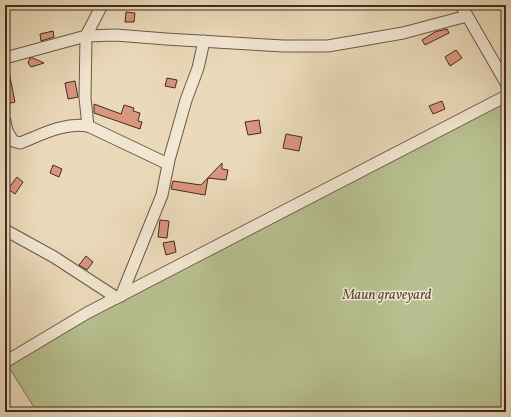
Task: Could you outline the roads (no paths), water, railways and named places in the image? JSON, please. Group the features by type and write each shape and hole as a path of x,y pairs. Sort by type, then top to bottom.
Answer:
{"street":[{"path":"88,126 86,98 86,36 102,5"},
{"path":"461,5 503,72 506,83"},
{"path":"5,58 86,36 116,34 283,46 328,46 403,33 467,16"},
{"path":"119,297 162,195 168,164 186,100 198,68 204,41"},
{"path":"5,362 87,313 506,96"},
{"path":"6,128 13,141 20,143 62,127 71,125 88,126 168,164"},
{"path":"5,230 54,256 119,297"}],"park label":[{"name":"Maun graveyard","path":"387,294"}]}
